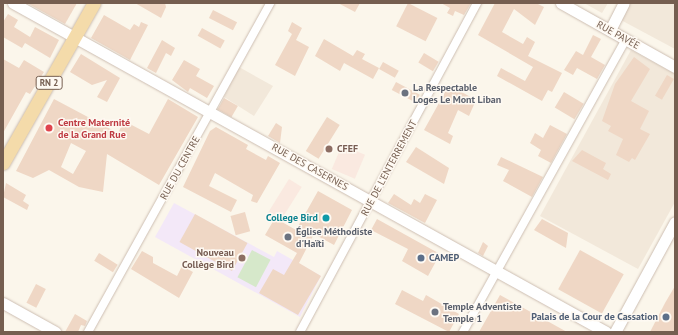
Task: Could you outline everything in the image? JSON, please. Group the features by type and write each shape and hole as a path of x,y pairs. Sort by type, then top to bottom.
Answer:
{"main road":[{"name":"RUE DES CASERNES","path":"13,3 211,112 496,273 606,332"},
{"name":"RN 2","path":"3,163 94,3"},
{"name":"RUE PAVÉE","path":"560,3 675,67"},
{"path":"610,30 624,3"},
{"path":"614,332 674,224"},
{"path":"3,303 55,332"}],"street":[{"name":"RUE DU CENTRE","path":"88,332 270,3"},
{"name":"RUE DE L'ENTERREMENT","path":"300,332 372,202 477,3"},
{"path":"463,332 626,39"}],"shaded area":[{"path":"584,3 608,3 602,13"},
{"path":"628,3 675,3 675,49 619,19"},
{"path":"631,50 675,74 675,202 638,269 540,216"},
{"path":"239,67 273,86 254,116 224,97"},
{"path":"342,145 365,155 355,179 332,169"},
{"path":"289,179 302,187 281,221 268,213"},
{"name":"Nouveau Collège Bird","path":"174,203 274,257 277,251 321,276 300,317 155,237"}],"green space":[{"path":"252,250 271,260 256,287 237,277"}],"building":[{"path":"27,3 77,3 65,24"},
{"path":"135,3 165,3 166,7 161,18"},
{"path":"338,3 360,3 355,12"},
{"path":"408,3 437,18 426,41 396,26"},
{"path":"441,3 471,3 464,15 455,11 453,16 447,13 450,8"},
{"path":"495,3 536,3 544,7 535,25 514,9 502,32 523,44 527,37 535,42 528,56 562,73 552,92 548,90 542,101 497,76 501,68 525,81 533,67 478,35"},
{"path":"213,10 237,22 233,30 209,18"},
{"path":"8,14 18,20 14,27 30,37 35,27 59,40 50,58 25,43 22,48 3,37 3,22"},
{"path":"104,15 130,30 134,24 139,27 141,22 148,25 130,60 91,38"},
{"path":"292,22 302,28 296,40 309,47 295,76 275,65 292,34 288,31"},
{"path":"202,28 225,41 220,48 198,36"},
{"path":"593,35 601,39 591,57 605,65 597,79 577,68 573,75 564,70 576,51 583,55"},
{"path":"324,39 353,56 357,50 365,54 362,59 379,68 373,79 344,63 340,71 315,56"},
{"path":"162,40 175,48 171,56 166,53 156,73 147,68"},
{"path":"424,53 439,62 433,71 418,62"},
{"path":"81,54 120,78 107,102 97,97 107,80 92,85 70,72"},
{"path":"634,57 650,69 631,101 649,111 640,129 650,134 635,160 632,158 629,162 616,155 623,139 608,131 611,126 602,121 615,84"},
{"path":"3,59 19,68 24,60 44,72 30,94 26,92 3,133"},
{"path":"184,60 200,69 196,76 214,86 207,98 190,88 188,92 172,80"},
{"path":"383,62 399,71 395,78 379,69"},
{"path":"667,75 674,79 662,100 655,96"},
{"name":"La Respectable Loges Le Mont Liban","path":"396,82 420,95 416,103 392,90"},
{"path":"449,85 476,100 469,116 458,110 448,133 453,136 450,144 424,130"},
{"path":"564,92 584,104 574,119 555,107"},
{"path":"224,98 238,106 231,117 218,109"},
{"path":"54,99 118,133 124,121 149,134 168,99 198,117 159,185 107,154 103,192 79,187 49,170 33,178 16,171","holes":["71,143 86,151 73,174 61,167"]},
{"path":"327,117 340,125 319,159 306,151"},
{"path":"276,123 282,127 280,143 268,136"},
{"path":"550,125 567,134 551,163 538,156 541,150 530,143 535,133 543,138"},
{"path":"216,127 248,145 246,149 266,160 268,156 280,163 257,203 251,201 253,195 215,173 209,186 237,200 231,212 183,187 210,131"},
{"path":"416,147 449,168 444,184 406,162"},
{"path":"582,150 606,163 603,169 611,174 608,180 572,161"},
{"path":"501,157 543,177 532,197 503,181 509,170 497,165"},
{"path":"6,183 26,195 23,201 29,205 27,210 3,197"},
{"path":"318,191 352,210 334,245 314,234 299,263 321,276 298,315 259,293 273,269 284,275 297,253 265,235 275,218 296,230"},
{"path":"394,194 411,205 414,199 420,203 425,194 437,200 425,223 388,203"},
{"path":"245,212 250,231 236,235 231,216"},
{"path":"195,214 247,243 232,271 179,242"},
{"path":"377,219 440,254 428,276 402,261 408,249 371,230"},
{"path":"542,219 568,233 566,248 534,230"},
{"path":"483,242 488,246 483,256 478,253"},
{"path":"580,250 624,274 602,314 558,289"},
{"path":"142,251 153,257 153,263 177,276 182,266 193,272 179,298 131,269"},
{"path":"99,253 118,265 113,272 94,261"},
{"path":"36,284 46,289 36,308 26,303"},
{"name":"Palais de la Cour de Cassation","path":"675,286 675,332 650,332 665,303"},
{"name":"Temple Adventiste Temple 1","path":"402,290 423,301 426,295 459,314 449,332 395,304"},
{"path":"500,295 549,322 567,332 479,332"},
{"path":"75,314 87,321 85,326 81,325 78,332 65,332"}],"place":[{"name":"La Respectable Loges Le Mont Liban","path":"405,93"},
{"name":"Centre Maternité de la Grand Rue","path":"49,128"},
{"name":"CFEF","path":"329,149"},
{"name":"College Bird","path":"326,218"},
{"name":"Église Méthodiste d'Haïti","path":"288,237"},
{"name":"Nouveau Collège Bird","path":"242,258"},
{"name":"CAMEP","path":"421,258"},
{"name":"Temple Adventiste Temple 1","path":"435,312"},
{"name":"Palais de la Cour de Cassation","path":"666,317"}]}
